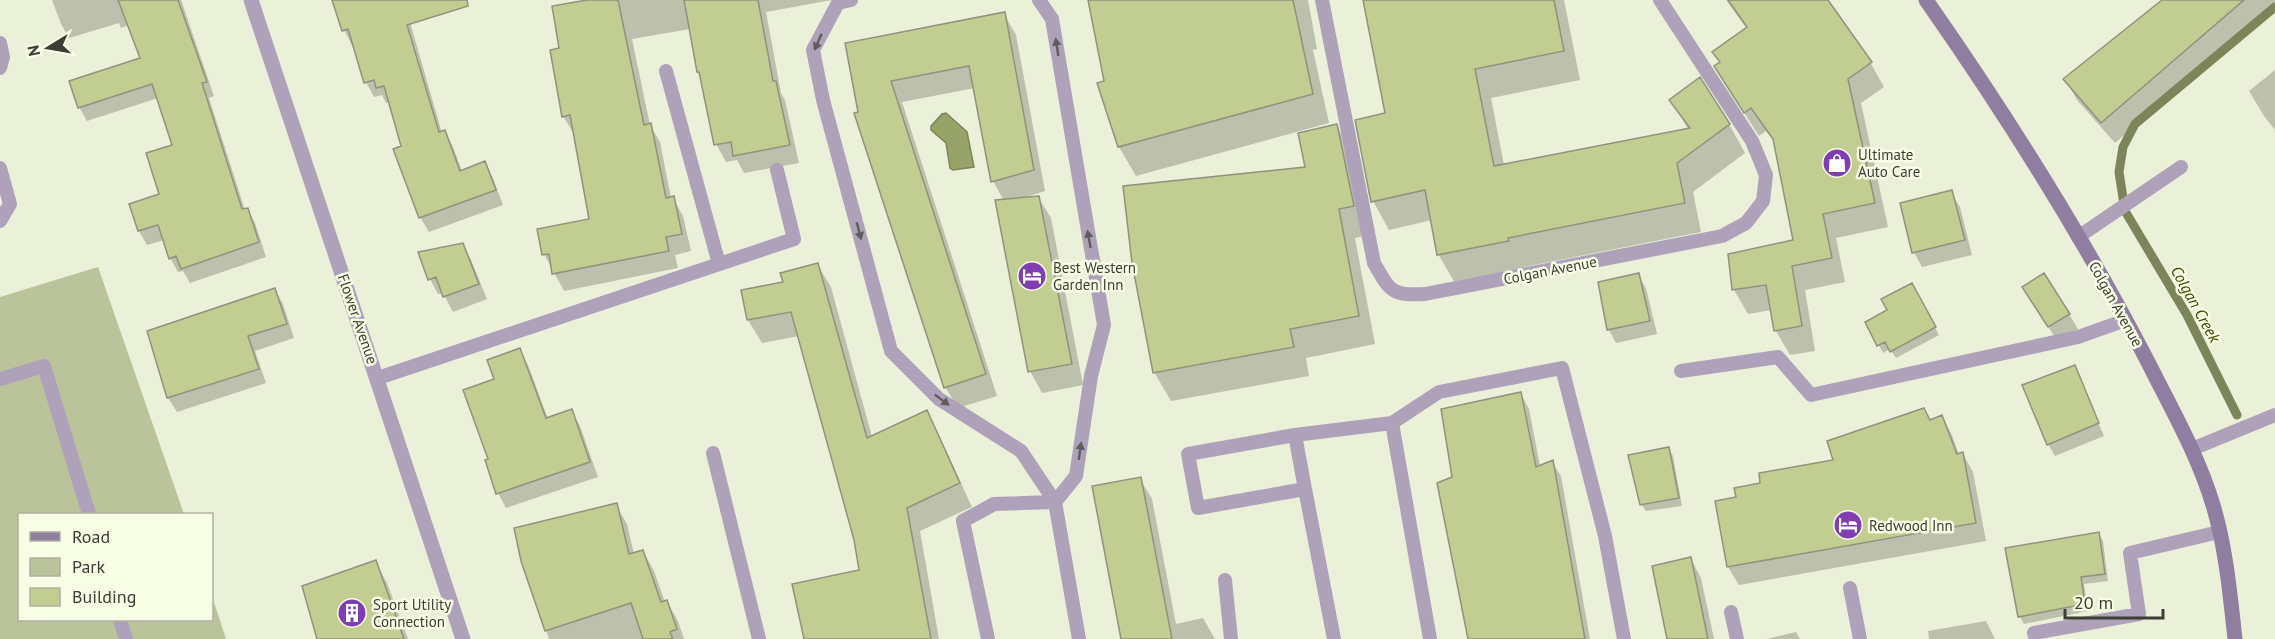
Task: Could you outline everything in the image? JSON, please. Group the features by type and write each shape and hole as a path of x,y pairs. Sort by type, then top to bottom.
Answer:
{"main road":[{"name":"Colgan Avenue","path":"1926,0 1974,69 2078,237 2126,320 2192,449 2212,504 2219,532 2229,585 2235,639"}],"street":[{"name":"Flower Avenue","path":"251,0 463,639"}],"lane":[{"path":"851,0 838,3 813,50 823,100 891,351 939,399 1021,451 1055,502 1078,639"},
{"path":"988,639 963,521 994,504 1055,502 1076,476 1091,376 1104,325 1052,19 1039,0"},
{"name":"Colgan Avenue","path":"1322,0 1374,263 1389,288 1404,295 1437,292 1722,236 1746,223 1763,201 1766,176 1752,141 1660,0"},
{"path":"0,43 3,57 0,68"},
{"path":"666,71 719,264"},
{"path":"2078,237 2181,167"},
{"path":"0,168 10,204 0,221"},
{"path":"378,378 794,239 777,170"},
{"path":"1681,371 1778,357 1811,395 2078,337 2126,320"},
{"path":"0,379 44,366 89,513"},
{"path":"1305,489 1198,508 1188,454 1295,435 1392,423 1439,392 1562,368 1605,536 1624,639"},
{"path":"2192,449 2275,415"},
{"path":"1392,423 1430,639"},
{"path":"1295,435 1334,639"},
{"path":"712,453 759,639"},
{"path":"2036,639 2034,633 2139,614 2130,553 2219,532"},
{"path":"1225,580 1231,639"},
{"path":"1851,588 1860,639"},
{"path":"1731,612 1737,639"},
{"path":"120,621 126,639"}],"green space":[{"path":"98,267 184,513 18,513 18,621 213,621 213,599 226,639 0,639 0,297"}],"shaded area":[{"path":"946,113 967,132 974,167 953,170 950,168 946,143 931,130 931,126 942,114"}],"building":[{"path":"118,0 178,0 207,82 202,83 242,209 248,208 259,242 181,269 176,256 169,259 158,225 138,231 129,204 159,194 146,153 172,145 152,84 78,108 69,81 140,58"},
{"path":"332,0 467,0 468,6 407,25 439,132 445,130 460,171 485,161 496,190 419,218 393,149 401,146 384,86 376,88 374,80 364,83 348,29 342,31"},
{"path":"587,0 618,0 644,125 651,123 666,198 674,196 682,234 666,237 669,251 552,274 549,254 542,255 537,229 589,219 570,115 562,117 550,50 559,48 552,6"},
{"path":"684,0 758,0 773,81 776,81 790,145 733,156 731,142 714,145 699,72 697,72"},
{"path":"1088,0 1293,0 1313,94 1118,147 1097,83 1104,81"},
{"path":"1363,0 1554,0 1564,51 1475,69 1494,166 1690,128 1669,100 1700,77 1730,124 1677,163 1685,203 1508,238 1509,241 1437,255 1425,190 1371,202 1355,120 1385,113"},
{"path":"1728,0 1828,0 1872,62 1848,79 1875,203 1823,214 1832,258 1792,266 1802,326 1774,331 1766,285 1732,290 1728,254 1793,240 1773,139 1751,108 1744,113 1714,66 1720,62 1712,52 1747,27"},
{"path":"2162,0 2244,0 2101,123 2063,79"},
{"path":"1005,12 1034,170 991,182 969,66 891,81 986,374 944,388 854,113 858,112 845,43"},
{"path":"1337,124 1354,206 1339,209 1359,316 1290,329 1294,347 1153,373 1132,263 1123,186 1305,167 1298,133"},
{"path":"1952,190 1965,240 1912,253 1900,203"},
{"path":"1039,196 1072,364 1028,372 995,200"},
{"path":"463,243 479,284 443,297 436,277 428,280 418,252"},
{"path":"818,263 867,438 927,410 960,483 907,508 931,639 804,639 792,584 859,570 854,540 791,312 747,320 741,290 783,282 780,273"},
{"path":"1639,273 1650,321 1607,330 1598,282"},
{"path":"2044,273 2070,314 2048,327 2022,287"},
{"path":"1912,283 1936,327 1890,352 1885,342 1877,346 1865,322 1887,310 1881,299"},
{"path":"275,288 287,324 248,336 259,369 167,398 147,331"},
{"path":"520,348 546,418 572,409 590,462 496,494 485,460 488,459 463,390 494,379 487,360"},
{"path":"2075,365 2099,423 2047,445 2022,385"},
{"path":"1521,392 1536,467 1553,460 1585,639 1468,639 1437,483 1452,477 1441,409"},
{"path":"1924,408 1930,420 1942,415 1957,454 1963,452 1976,523 1727,567 1715,501 1736,497 1734,488 1760,483 1759,473 1833,460 1827,441"},
{"path":"1669,447 1679,498 1640,505 1628,455"},
{"path":"1141,477 1172,639 1121,639 1092,486"},
{"path":"617,503 629,554 643,550 661,602 667,600 677,629 670,632 673,639 643,639 631,603 545,631 521,561 514,528"},
{"path":"2099,532 2105,574 2081,577 2085,604 2018,617 2005,548"},
{"path":"1691,557 1708,639 1667,639 1652,566"},
{"name":"Sport Utility Connection","path":"376,560 404,639 317,639 302,586"}],"waterway":[{"name":"Colgan Creek","path":"2237,415 2187,315 2125,211 2119,172 2123,147 2135,124 2275,7"}],"place":[{"name":"Ultimate Auto Care","path":"1837,163"},
{"name":"Best Western Garden Inn","path":"1032,276"},
{"name":"Redwood Inn","path":"1848,525"},
{"name":"Sport Utility Connection","path":"352,613"}]}
